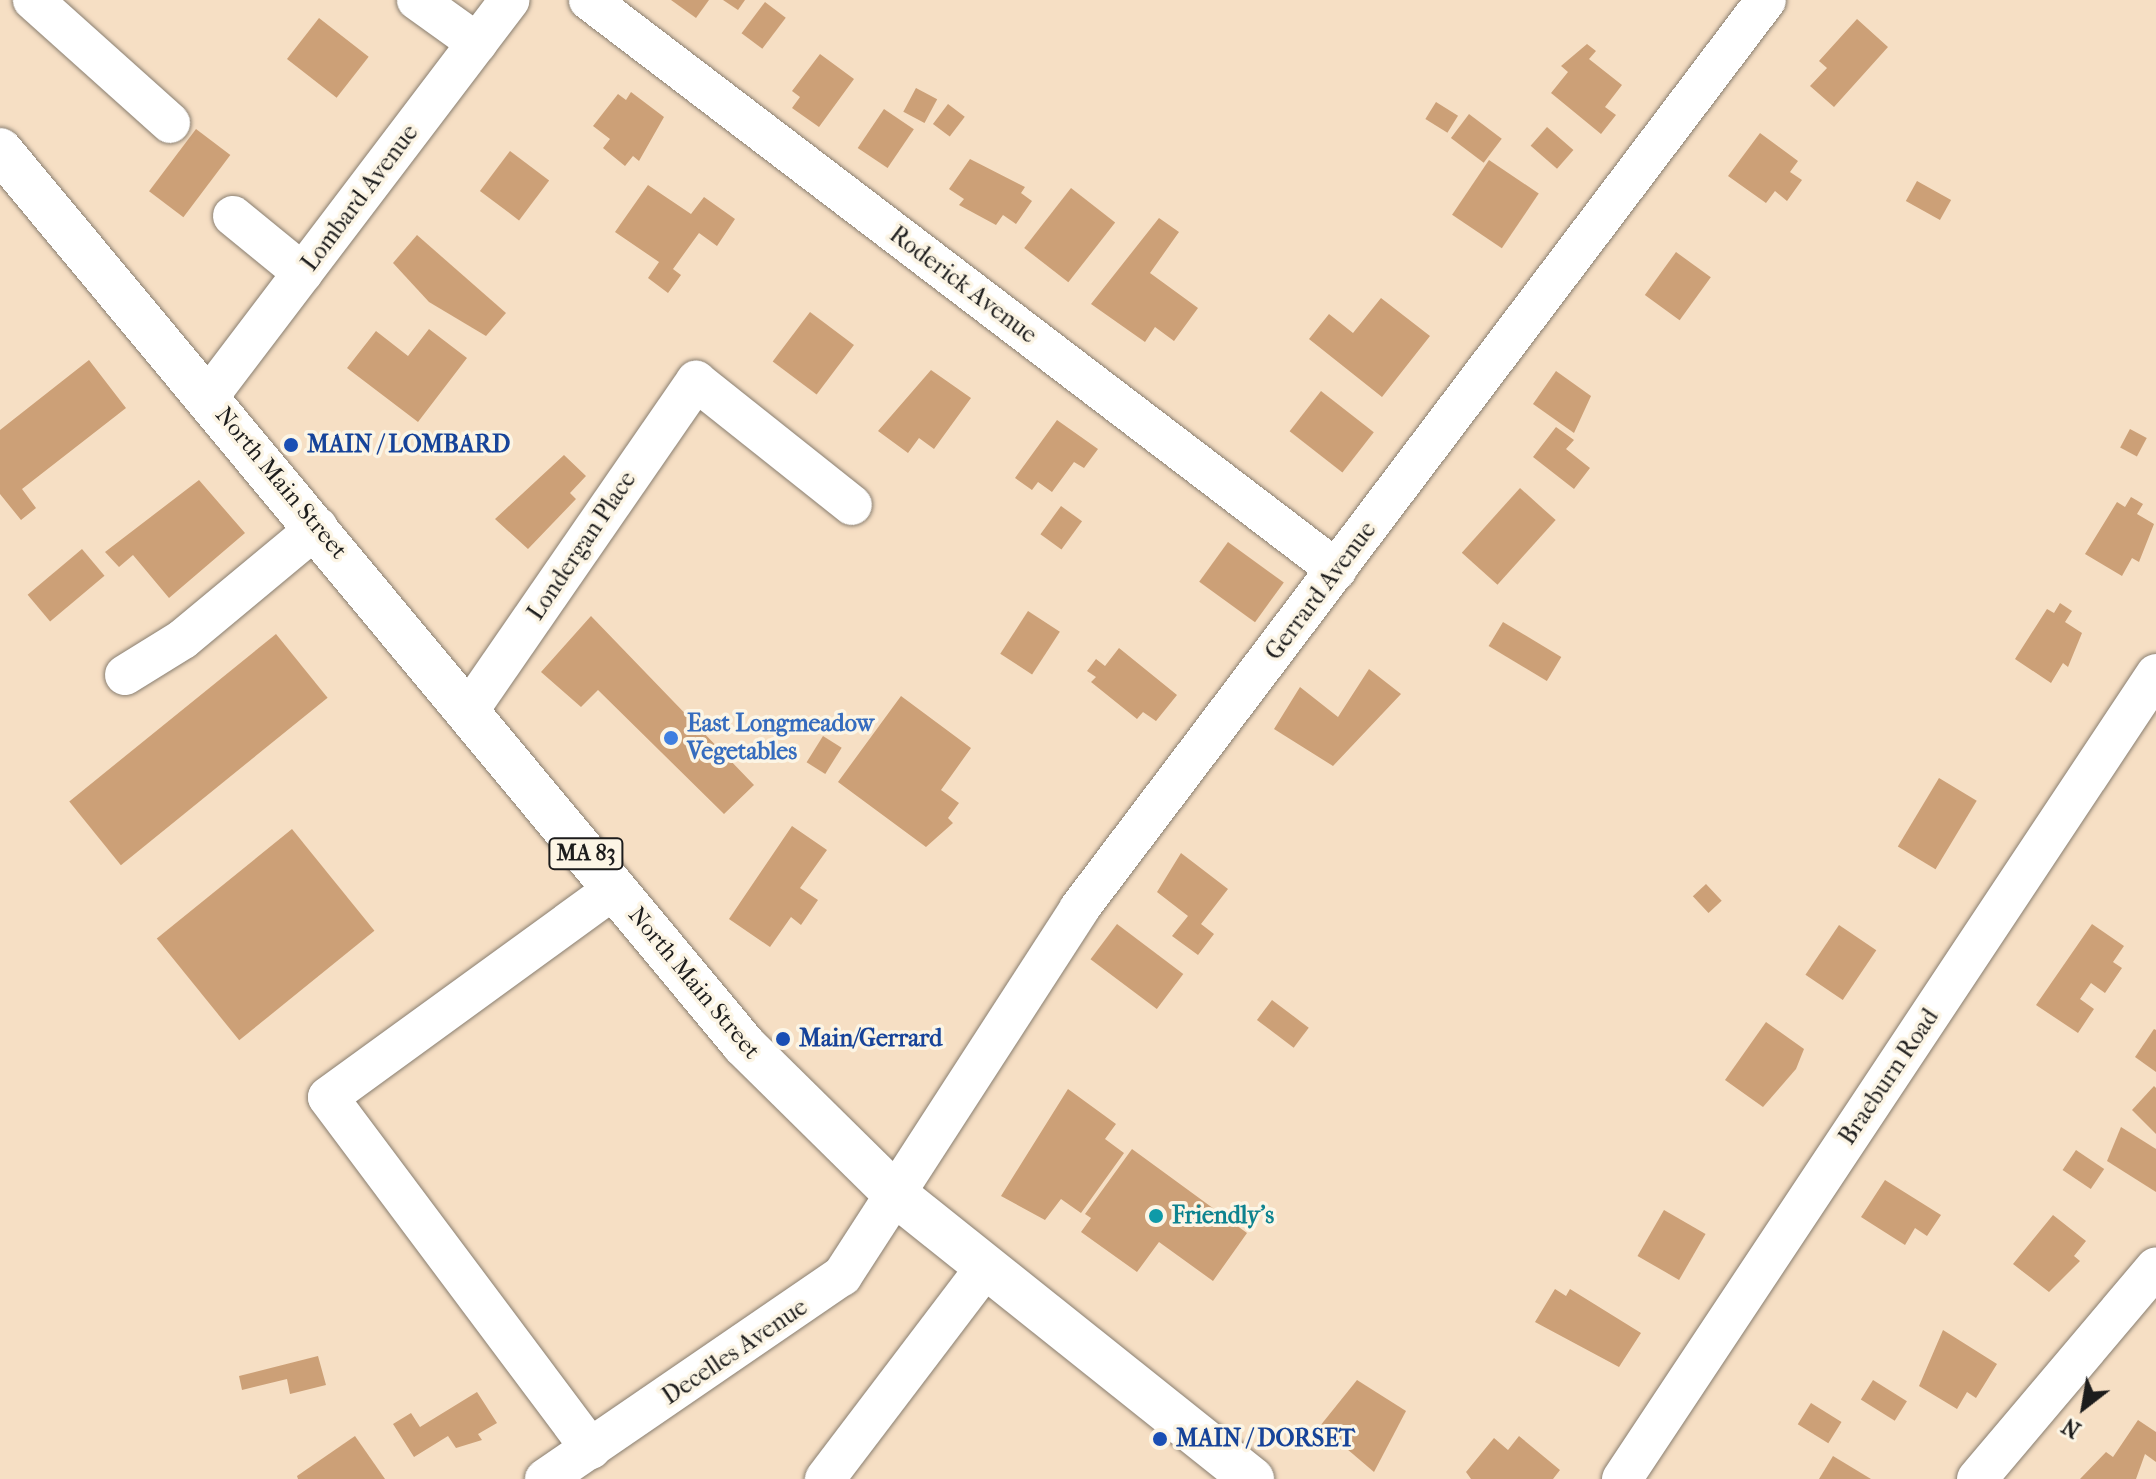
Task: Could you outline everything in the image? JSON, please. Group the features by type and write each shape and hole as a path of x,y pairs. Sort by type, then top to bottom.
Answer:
{"main road":[{"name":"North Main Street","path":"0,150 318,527 744,1045 895,1194 1246,1477"}],"street":[{"path":"33,0 170,123"},
{"path":"417,0 477,43"},
{"name":"Lombard Avenue","path":"209,396 510,0"},
{"name":"Roderick Avenue","path":"589,0 1337,570"},
{"name":"Gerrard Avenue","path":"895,1194 1079,909 1766,0"},
{"path":"233,216 303,273"},
{"name":"Londergan Place","path":"469,710 696,381 852,505"},
{"path":"125,675 183,639 318,527"},
{"name":"Braeburn Road","path":"1622,1479 2156,674"},
{"path":"591,1449 328,1097 614,889"},
{"name":"Decelles Avenue","path":"545,1479 842,1276 895,1194"},
{"path":"825,1479 986,1267"},
{"path":"1977,1479 2156,1267"}],"building":[{"path":"671,0 709,0 696,18"},
{"path":"723,0 745,0 738,10"},
{"path":"765,2 786,18 762,49 742,33"},
{"path":"319,18 369,57 337,98 287,59"},
{"path":"1857,19 1888,47 1834,107 1810,86 1827,68 1819,61"},
{"path":"1587,44 1596,51 1589,59 1622,85 1605,107 1616,115 1601,134 1551,93 1568,72 1561,66"},
{"path":"820,54 854,79 819,127 792,108 800,97 792,91"},
{"path":"916,88 937,99 925,123 903,112"},
{"path":"631,92 664,117 639,161 633,156 625,166 603,148 610,139 593,126 618,94 626,100"},
{"path":"1436,102 1458,116 1447,133 1425,119"},
{"path":"948,104 965,117 950,137 933,124"},
{"path":"884,109 914,129 888,168 858,148"},
{"path":"1469,114 1502,139 1484,163 1451,138"},
{"path":"1547,127 1573,150 1557,169 1531,146"},
{"path":"196,129 230,155 183,217 149,191"},
{"path":"1760,133 1798,161 1790,172 1802,180 1787,201 1775,191 1766,203 1728,176"},
{"path":"510,151 549,180 519,220 480,191"},
{"path":"970,159 1025,187 1021,193 1032,201 1016,224 1003,215 996,225 959,205 964,199 949,189"},
{"path":"1489,160 1539,194 1502,248 1452,215"},
{"path":"1917,181 1951,200 1940,220 1906,201"},
{"path":"648,185 691,214 704,197 735,219 717,246 699,233 673,269 681,275 668,293 648,278 659,262 615,232"},
{"path":"1071,188 1115,222 1068,282 1024,248"},
{"path":"1159,218 1179,232 1150,273 1198,308 1174,341 1155,327 1145,342 1091,304"},
{"path":"417,235 506,313 486,336 429,302 393,263"},
{"path":"1676,252 1711,277 1680,320 1645,295"},
{"path":"1381,298 1430,336 1382,397 1309,339 1329,314 1353,333"},
{"path":"810,312 854,345 817,395 773,362"},
{"path":"429,329 467,358 418,422 347,368 376,331 408,356"},
{"path":"89,360 126,408 22,489 36,508 21,520 0,494 0,430"},
{"path":"931,370 971,398 934,449 919,438 908,453 878,431"},
{"path":"1556,371 1591,396 1574,433 1533,404"},
{"path":"1321,391 1374,432 1342,472 1290,431"},
{"path":"1057,420 1098,449 1084,468 1074,462 1052,492 1038,482 1032,490 1015,478"},
{"path":"1556,427 1574,440 1566,449 1590,468 1574,489 1533,457"},
{"path":"2130,429 2147,438 2137,456 2120,448"},
{"path":"564,455 586,476 570,493 576,499 528,549 495,519"},
{"path":"199,480 245,533 169,598 133,555 119,567 105,552"},
{"path":"1520,488 1556,520 1497,585 1462,553"},
{"path":"2131,497 2143,504 2137,514 2154,524 2139,562 2132,558 2122,576 2085,554 2117,502 2125,507"},
{"path":"1061,506 1082,521 1061,550 1040,534"},
{"path":"1228,542 1284,583 1255,622 1199,582"},
{"path":"82,549 104,576 50,621 28,595"},
{"path":"2060,603 2072,611 2065,622 2082,633 2068,667 2063,663 2051,683 2015,659 2047,609 2054,613"},
{"path":"1028,611 1060,632 1032,674 1000,654"},
{"path":"591,616 754,785 724,814 598,690 581,707 541,672"},
{"path":"1503,622 1561,657 1547,681 1489,646"},
{"path":"276,634 328,698 121,865 69,801"},
{"path":"1119,648 1177,695 1156,721 1143,712 1137,719 1091,682 1096,677 1087,671 1096,659 1105,666"},
{"path":"1369,669 1401,694 1333,766 1274,729 1300,687 1338,717"},
{"path":"901,696 971,748 941,790 959,803 948,818 953,823 926,847 838,782"},
{"path":"823,736 842,748 825,774 807,762"},
{"path":"1939,778 1977,801 1936,869 1898,847"},
{"path":"792,826 827,850 800,888 818,900 801,925 791,917 770,947 729,919"},
{"path":"292,829 374,931 239,1040 157,939"},
{"path":"1181,853 1228,889 1201,924 1214,934 1198,955 1172,936 1188,916 1157,892"},
{"path":"1706,884 1722,901 1709,913 1693,896"},
{"path":"1117,924 1183,974 1157,1009 1091,959"},
{"path":"2092,924 2124,946 2113,962 2122,968 2105,993 2091,983 2080,999 2094,1009 2078,1033 2036,1005"},
{"path":"1839,925 1876,950 1843,1000 1805,975"},
{"path":"1272,1000 1309,1028 1294,1048 1257,1020"},
{"path":"1766,1022 1804,1049 1796,1069 1763,1107 1725,1080"},
{"path":"2156,1030 2156,1072 2135,1057"},
{"path":"2154,1086 2156,1088 2156,1134 2132,1110"},
{"path":"1068,1089 1116,1124 1105,1139 1124,1153 1081,1213 1061,1199 1045,1220 1001,1196"},
{"path":"2121,1127 2156,1149 2156,1192 2107,1161"},
{"name":"Friendly's","path":"1132,1149 1247,1233 1213,1281 1159,1242 1137,1272 1081,1232 1091,1218 1085,1214"},
{"path":"2076,1150 2104,1169 2091,1189 2063,1170"},
{"path":"1885,1180 1941,1215 1927,1236 1915,1228 1905,1245 1861,1217"},
{"path":"1664,1210 1706,1234 1679,1280 1638,1256"},
{"path":"2053,1215 2086,1241 2074,1256 2080,1261 2049,1292 2013,1264"},
{"path":"1555,1289 1566,1296 1570,1289 1641,1333 1619,1367 1535,1322"},
{"path":"1943,1330 1997,1364 1976,1398 1967,1392 1957,1409 1919,1386"},
{"path":"318,1356 326,1385 290,1394 287,1379 242,1390 239,1376"},
{"path":"1357,1380 1406,1411 1374,1472 1320,1426"},
{"path":"1873,1380 1907,1401 1895,1421 1861,1400"},
{"path":"477,1392 497,1423 478,1434 482,1440 456,1448 448,1436 414,1457 393,1424 411,1413 420,1427"},
{"path":"1811,1403 1842,1422 1828,1443 1798,1424"},
{"path":"2138,1420 2156,1432 2156,1462 2145,1454 2136,1479 2080,1479 2106,1452 2113,1457"},
{"path":"355,1436 385,1479 298,1479 297,1476"},
{"path":"1519,1436 1560,1470 1553,1479 1471,1479 1466,1472 1494,1438 1508,1450"},
{"path":"1833,1456 1871,1479 1819,1479"}],"place":[{"name":"MAIN / LOMBARD","path":"291,445"},
{"name":"East Longmeadow Vegetables","path":"671,738"},
{"name":"Main/Gerrard","path":"783,1039"},
{"name":"Friendly's","path":"1156,1216"},
{"name":"MAIN / DORSET","path":"1160,1439"}]}
